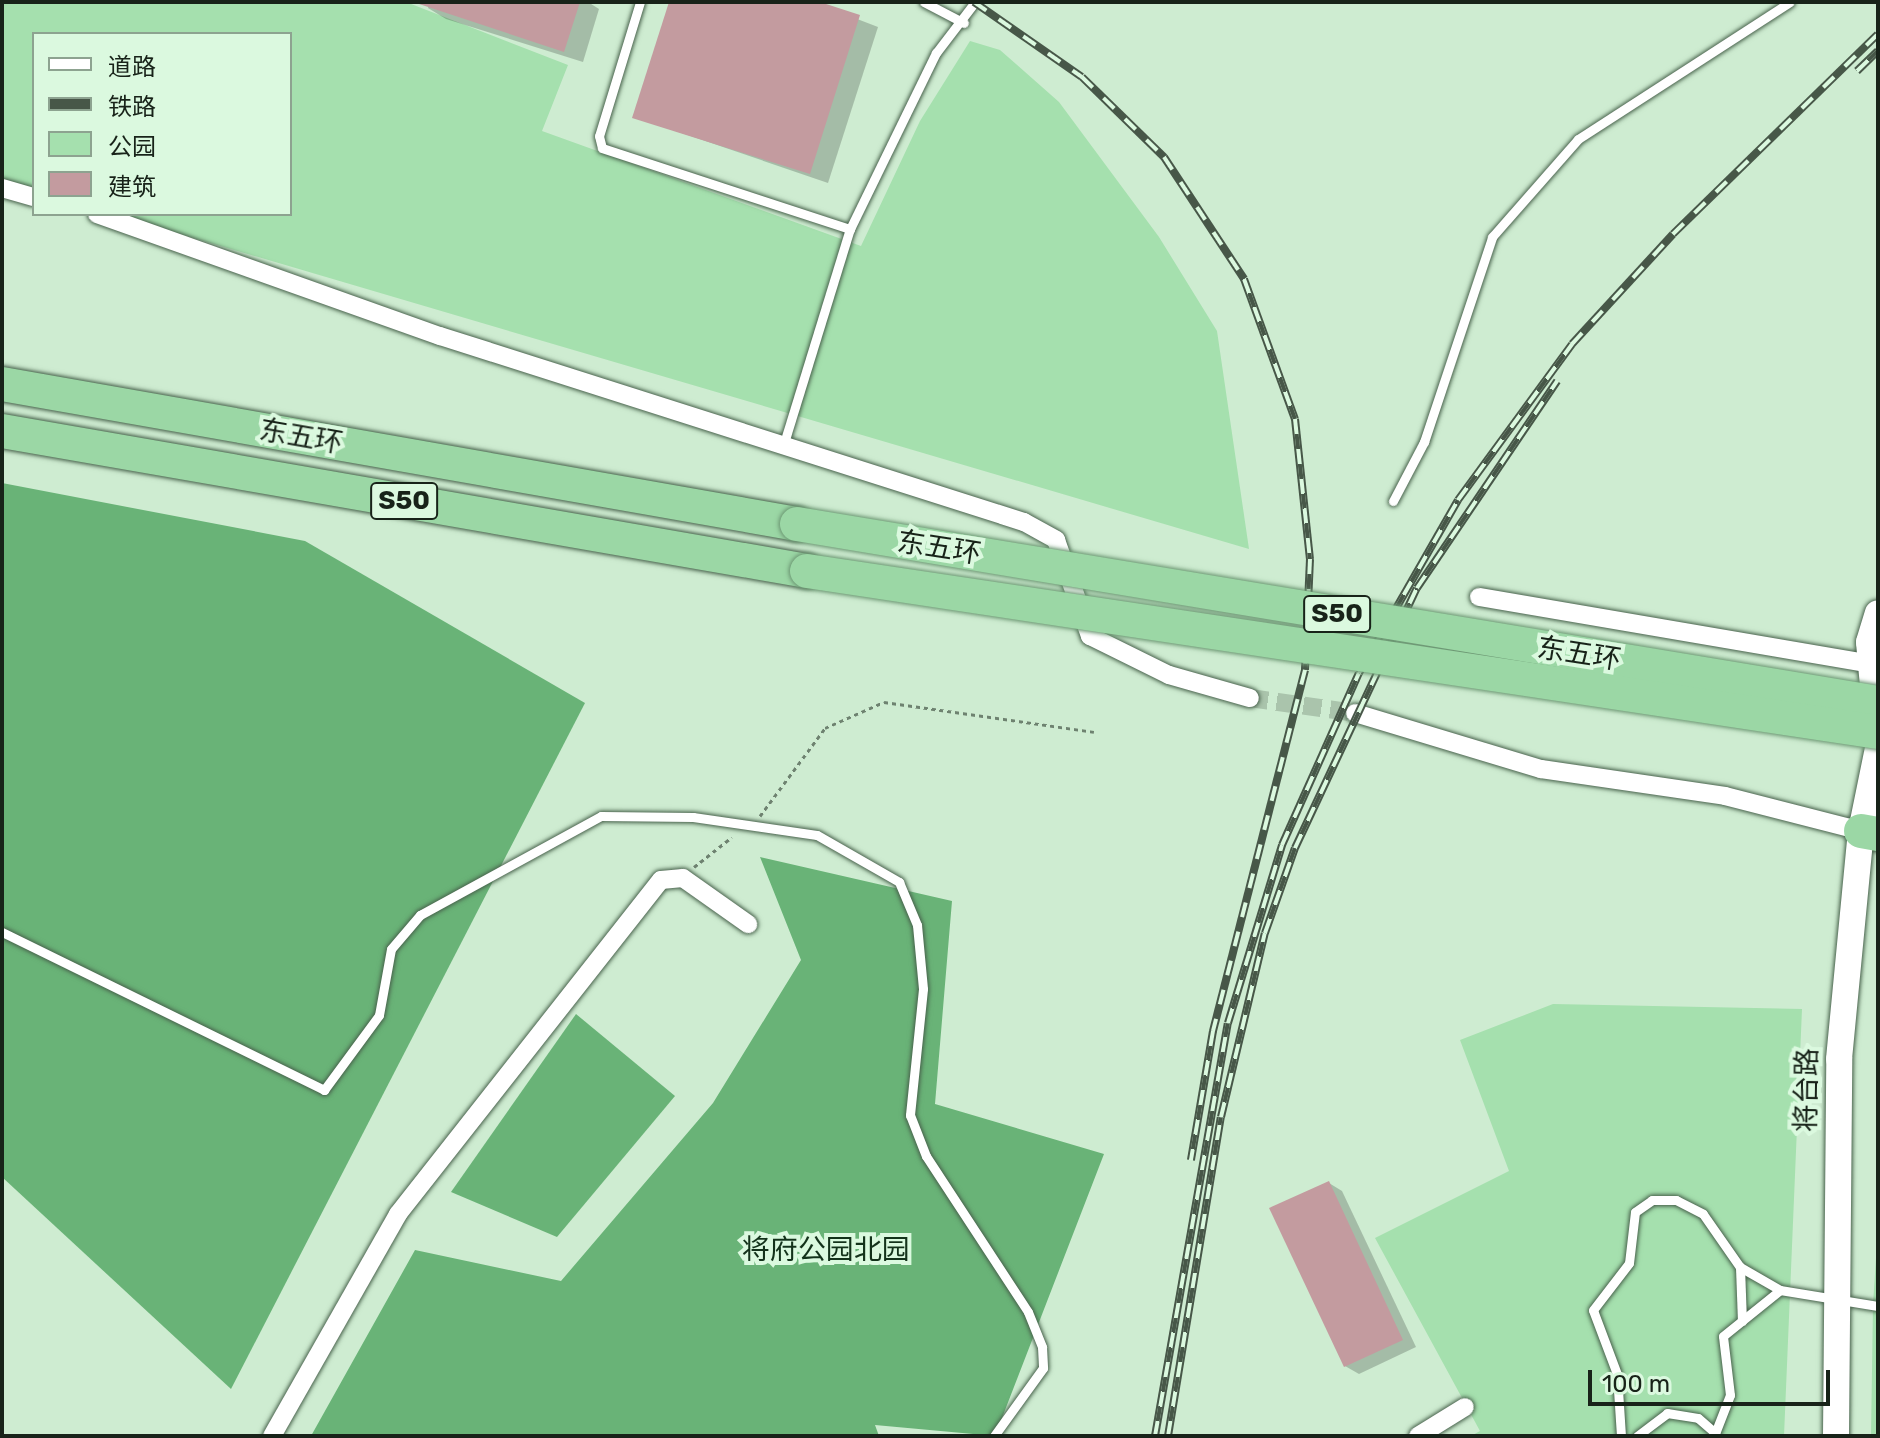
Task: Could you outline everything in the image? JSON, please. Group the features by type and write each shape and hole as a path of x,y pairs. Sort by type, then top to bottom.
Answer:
{"highway":[{"name":"东五环","path":"2,384 797,524 1878,703"},
{"name":"东五环","path":"2,431 807,571 1878,733"}],"main road":[{"path":"1878,613 1869,664 1878,733"},
{"name":"将台路","path":"1836,1436 1839,1059 1870,833 1878,748"}],"street":[{"path":"2,188 32,196"},
{"path":"103,216 440,336 784,443 1042,530 1056,540 1090,636 1169,675 1250,698"},
{"path":"1479,597 1869,664"},
{"path":"1355,713 1541,769 1725,796 1870,833"},
{"path":"272,1436 398,1214 661,880 683,878 748,924"},
{"path":"1418,1436 1465,1407"}],"lane":[{"path":"640,2 599,136 602,148 850,229"},
{"path":"924,2 964,23"},
{"path":"784,443 850,229 936,53 964,23 975,2"},
{"path":"1393,501 1424,442 1492,237 1578,139 1790,2"},
{"path":"2,932 324,1090 379,1015 391,949 420,915 601,816 755,823 817,835 875,865 899,882 917,925 923,989 910,1115 926,1156 1028,1312 1042,1347 1043,1368 994,1436"},
{"path":"1621,1436 1617,1374 1593,1310 1629,1263 1635,1212 1652,1200 1676,1200 1703,1214 1740,1267 1780,1290 1878,1306"},
{"path":"1740,1267 1742,1321"},
{"path":"1637,1436 1667,1413 1698,1418 1714,1434 1730,1395 1723,1336 1780,1290"}],"path":[{"path":"683,878 711,849 755,823 825,728 884,702 1094,732"}],"green space":[{"path":"2,2 406,2 568,65 542,131 861,246 920,121 970,41 1000,50 1059,102 1159,237 1217,331 1249,549 119,216 292,216 292,32 32,32 32,190 2,181"},
{"path":"2,483 305,541 585,703 231,1389 2,1177"},
{"name":"将府公园北园","path":"760,857 952,901 935,1104 1104,1154 995,1436 875,1425 879,1436 311,1436 415,1250 561,1281 713,1103 801,960"},
{"path":"1553,1004 1802,1009 1784,1436 1471,1436 1480,1431 1375,1238 1509,1171 1460,1040"},
{"path":"576,1014 675,1096 557,1237 451,1192"},
{"path":"1878,1227 1878,1436 1871,1436 1873,1305"}],"building":[{"path":"413,2 580,2 564,52"},
{"path":"669,2 820,2 860,15 810,174 632,118"},
{"path":"1329,1181 1403,1340 1344,1367 1269,1208"}],"tunnel":[{"path":"1250,698 1355,713"}],"railway":[{"path":"974,2 1082,77 1164,157 1244,279 1295,419 1310,559 1305,670 1213,1031 1191,1160"},
{"path":"1155,1436 1228,1023 1282,845 1359,673 1458,500 1572,344 1673,234 1878,34"},
{"path":"1857,71 1878,51"},
{"path":"1168,1436 1221,1117 1265,933 1295,848 1417,588 1557,381"}]}
